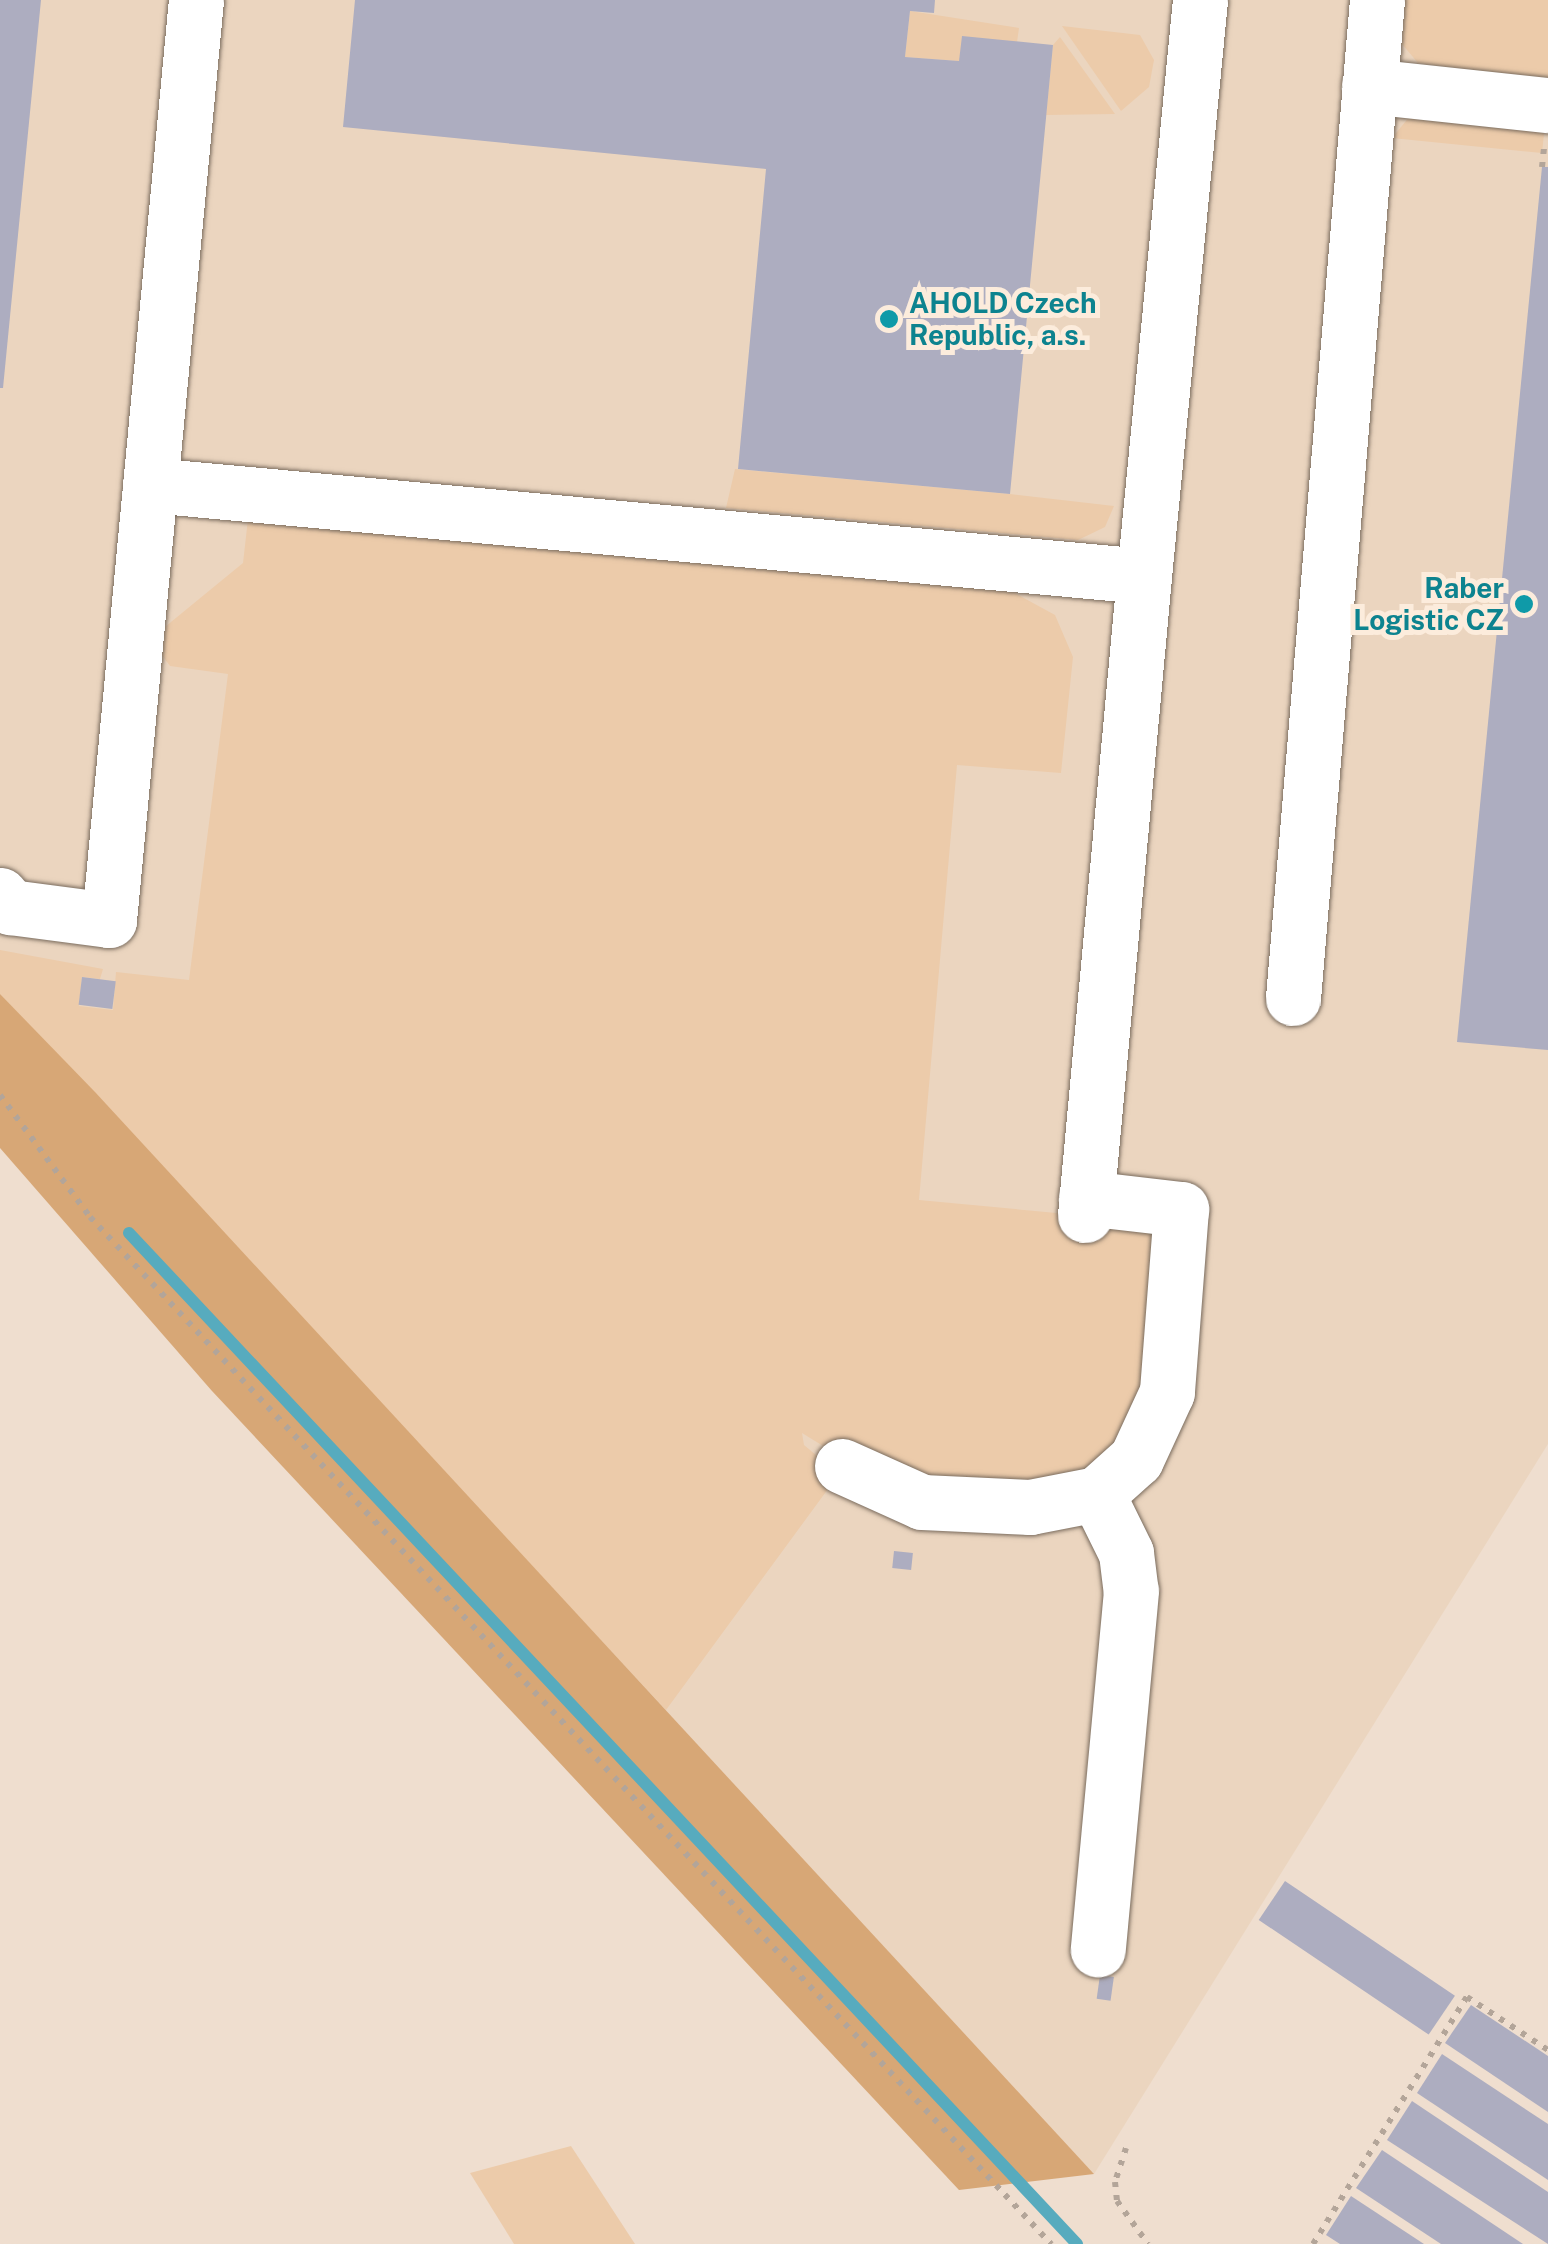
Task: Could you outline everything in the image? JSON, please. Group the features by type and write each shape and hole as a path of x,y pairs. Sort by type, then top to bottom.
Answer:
{"lane":[{"path":"0,895 10,907 108,920 196,0"},
{"path":"842,1466 922,1502 1030,1506 1097,1494 1136,1459 1167,1392 1181,1209 1085,1206 1200,0"},
{"path":"1293,998 1377,0"},
{"path":"1369,86 1548,105"},
{"path":"150,485 1144,576"},
{"path":"1097,1494 1126,1553 1131,1591 1098,1949"}],"path":[{"path":"0,1096 90,1217 1052,2244"},
{"path":"1313,2244 1468,1997 1548,2050"},
{"path":"1126,2148 1114,2182 1117,2201 1148,2244"}],"shaded area":[{"path":"0,0 1548,0 1548,1444 1094,2174 0,1035"},
{"path":"1405,0 1548,0 1548,80 1418,63 1402,44"},
{"path":"910,11 1019,28 1017,42 959,61 905,57"},
{"path":"1062,26 1140,35 1154,60 1149,87 1121,111"},
{"path":"1060,37 1115,114 1046,115 1053,45"},
{"path":"1410,116 1545,124 1542,153 1392,138"},
{"path":"735,469 1114,506 1105,527 1078,540 726,508"},
{"path":"248,519 1013,592 1055,615 1073,657 1061,773 957,765 919,1200 1174,1224 1159,1363 1122,1457 989,1499 828,1449 802,1433 804,1445 839,1474 666,1710 0,994 0,950 103,969 100,979 82,977 79,1006 113,1010 116,972 189,980 228,674 170,666 159,651 160,631 243,563"},
{"path":"0,994 95,1092 1094,2174 959,2190 212,1391 0,1148"},
{"path":"571,2146 635,2244 514,2244 470,2173"}],"building":[{"path":"0,0 41,0 3,388 0,388"},
{"name":"AHOLD Czech Republic, a.s.","path":"355,0 935,0 934,13 910,11 905,57 959,61 962,36 1053,45 1010,494 738,469 766,169 343,127"},
{"name":"Raber Logistic CZ","path":"1542,167 1548,167 1548,1050 1457,1042"},
{"path":"82,977 116,981 112,1009 79,1005"},
{"path":"894,1551 913,1553 911,1570 892,1568"},
{"path":"1285,1881 1455,1996 1429,2035 1259,1920"},
{"path":"1100,1975 1114,1977 1111,2001 1097,1999"},
{"path":"1471,2005 1548,2056 1548,2112 1445,2043"},
{"path":"1442,2054 1548,2124 1548,2180 1417,2093"},
{"path":"1412,2101 1548,2192 1548,2244 1387,2140"},
{"path":"1382,2150 1523,2244 1441,2244 1356,2188"},
{"path":"1351,2196 1424,2244 1340,2244 1326,2235"}],"waterway":[{"path":"129,1233 1077,2244"}],"place":[{"name":"AHOLD Czech Republic, a.s.","path":"889,319"},
{"name":"Raber Logistic CZ","path":"1524,604"}]}
